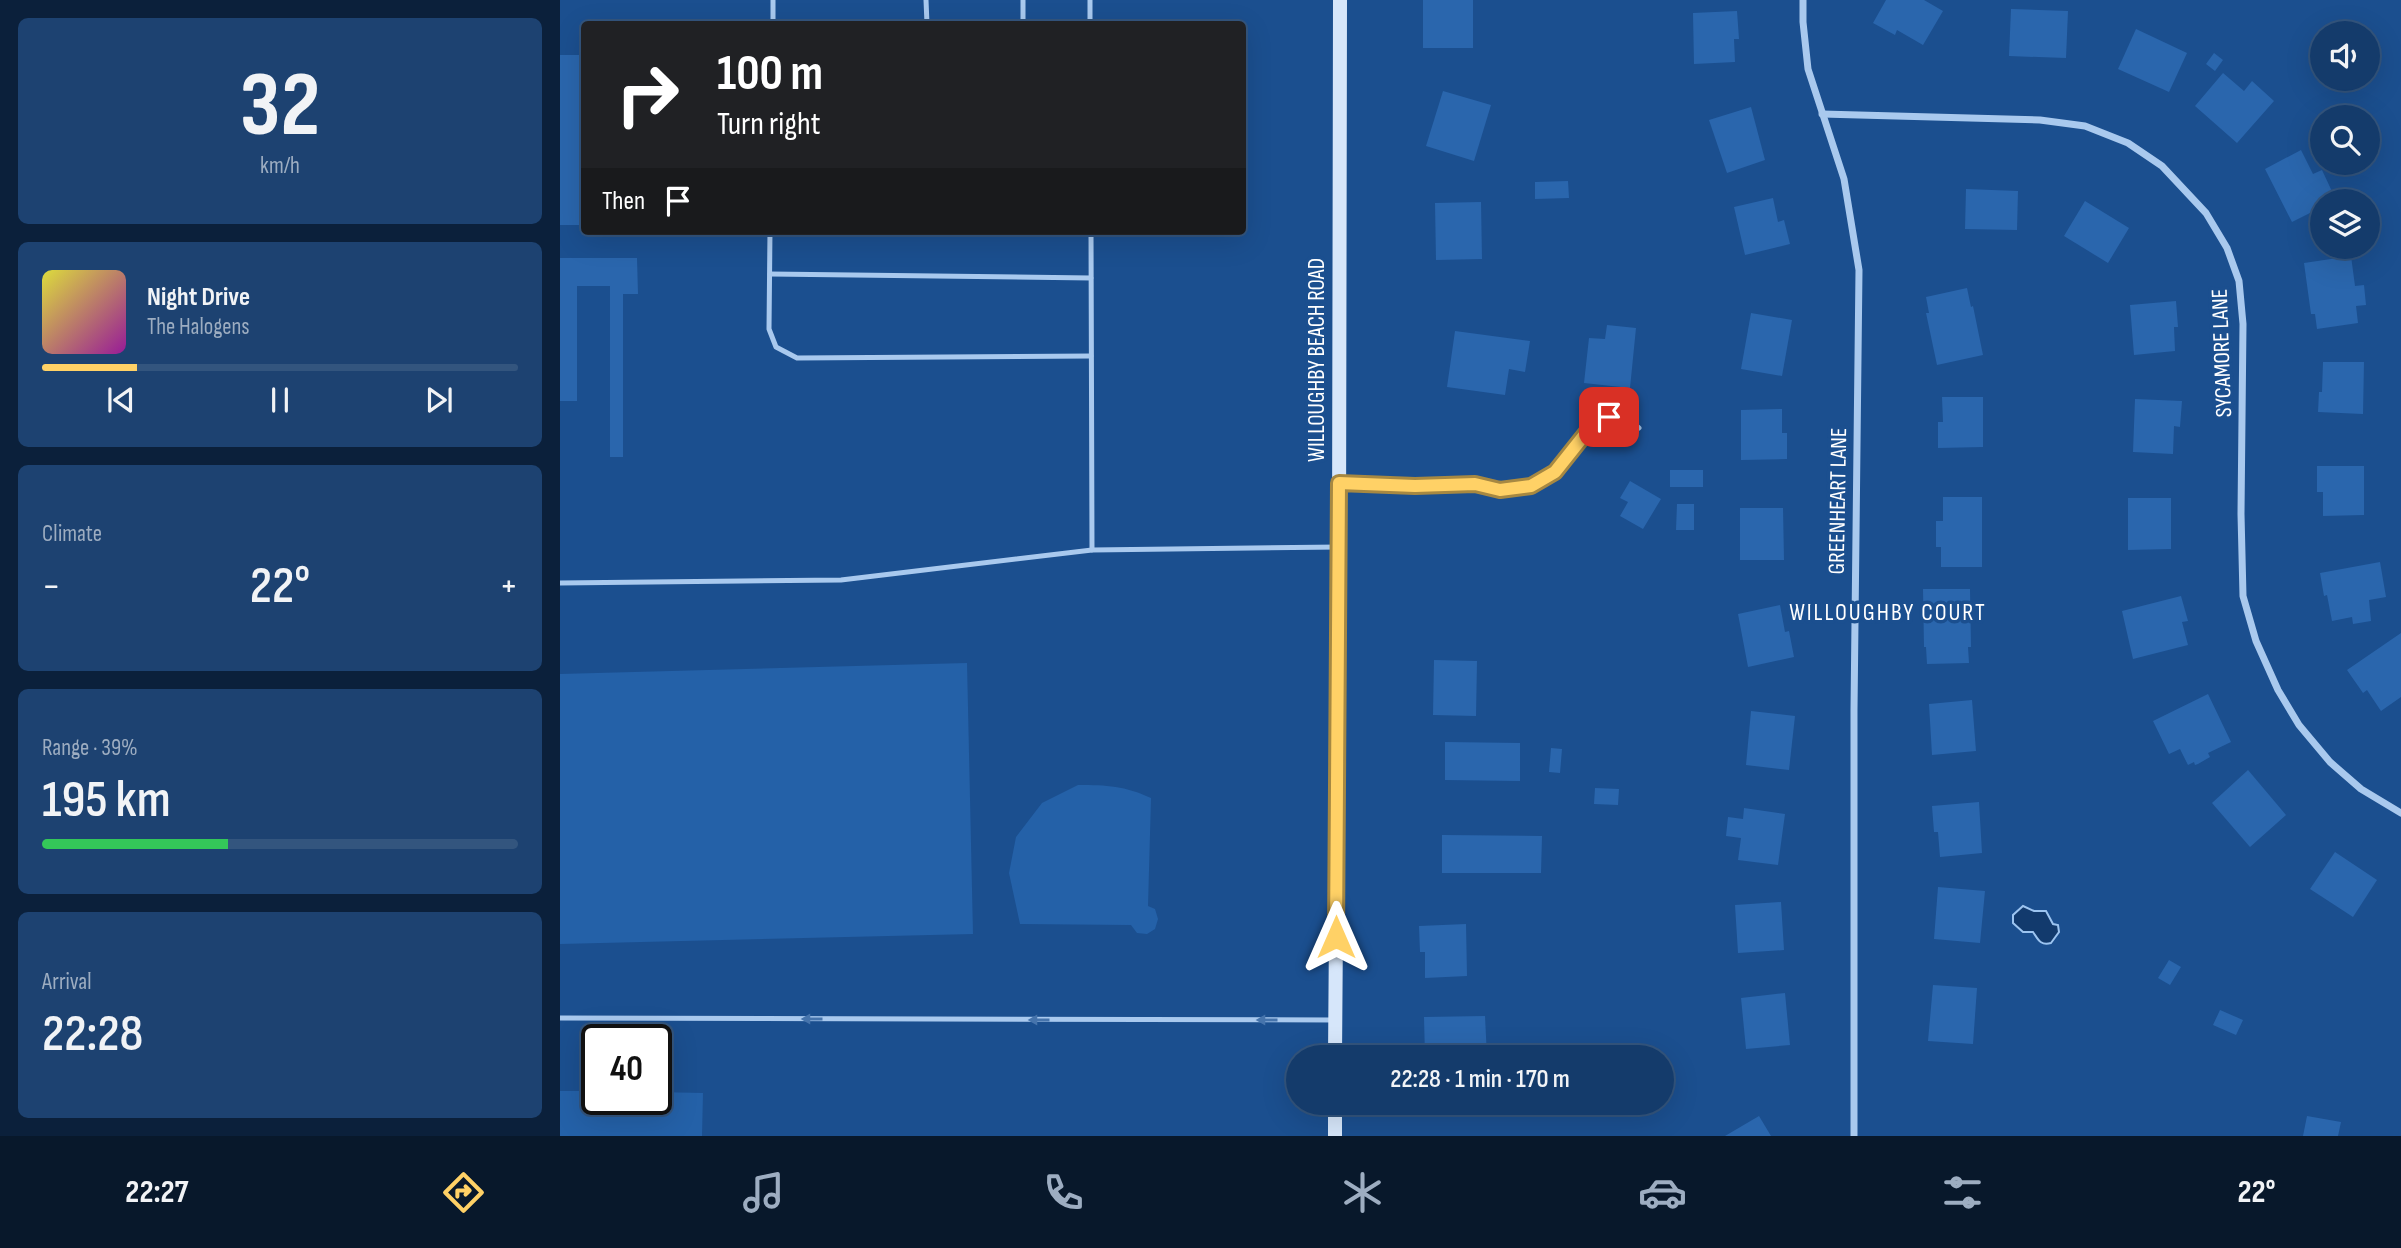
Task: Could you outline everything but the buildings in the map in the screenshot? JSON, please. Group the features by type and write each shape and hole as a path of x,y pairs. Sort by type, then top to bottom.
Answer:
{"street":[{"name":"WILLOUGHBY BEACH ROAD","path":"1335,1045 1340,0"},
{"name":"GREENHEART LANE","path":"1803,0 1802,22 1808,69 1844,179 1859,270 1854,710 1854,1136"},
{"name":"SYCAMORE LANE","path":"1822,114 2040,120 2085,126 2128,143 2162,166 2206,213 2227,248 2239,281 2243,324 2243,596 2256,641 2278,690 2299,725 2330,762 2361,789 2401,813"},
{"path":"1335,1115 1335,1136"}],"lane":[{"path":"773,0 773,21"},
{"path":"926,0 927,21"},
{"path":"1023,0 1023,21"},
{"path":"1090,0 1090,21"},
{"path":"770,235 769,329 776,347 797,358 1091,356"},
{"path":"1091,235 1092,550"},
{"path":"770,274 1091,278"},
{"path":"1339,483 1415,486 1475,484 1500,490 1531,486 1555,472 1586,433 1609,417 1628,419 1639,428"},
{"path":"560,583 841,580 1092,550 1339,548"},
{"path":"560,1018 1335,1020"}],"shaded area":[{"path":"967,663 973,934 560,944 560,674"},
{"path":"1078,785 1116,787 1151,798 1148,906 1155,909 1158,919 1155,929 1147,934 1137,933 1131,925 1020,924 1009,873 1016,837 1042,803"},
{"path":"2023,906 2034,911 2046,911 2053,924 2058,925 2059,932 2051,943 2042,943 2033,932 2023,932 2013,923 2013,915"},
{"path":"560,1091 581,1091 581,1115 672,1115 672,1092 703,1093 702,1136 560,1136"}],"district":[{"name":"WILLOUGHBY COURT","path":"1888,612"}],"route":[{"path":"1336,937 1339,483 1415,486 1475,484 1500,490 1531,486 1555,472 1586,433 1609,417"}]}
